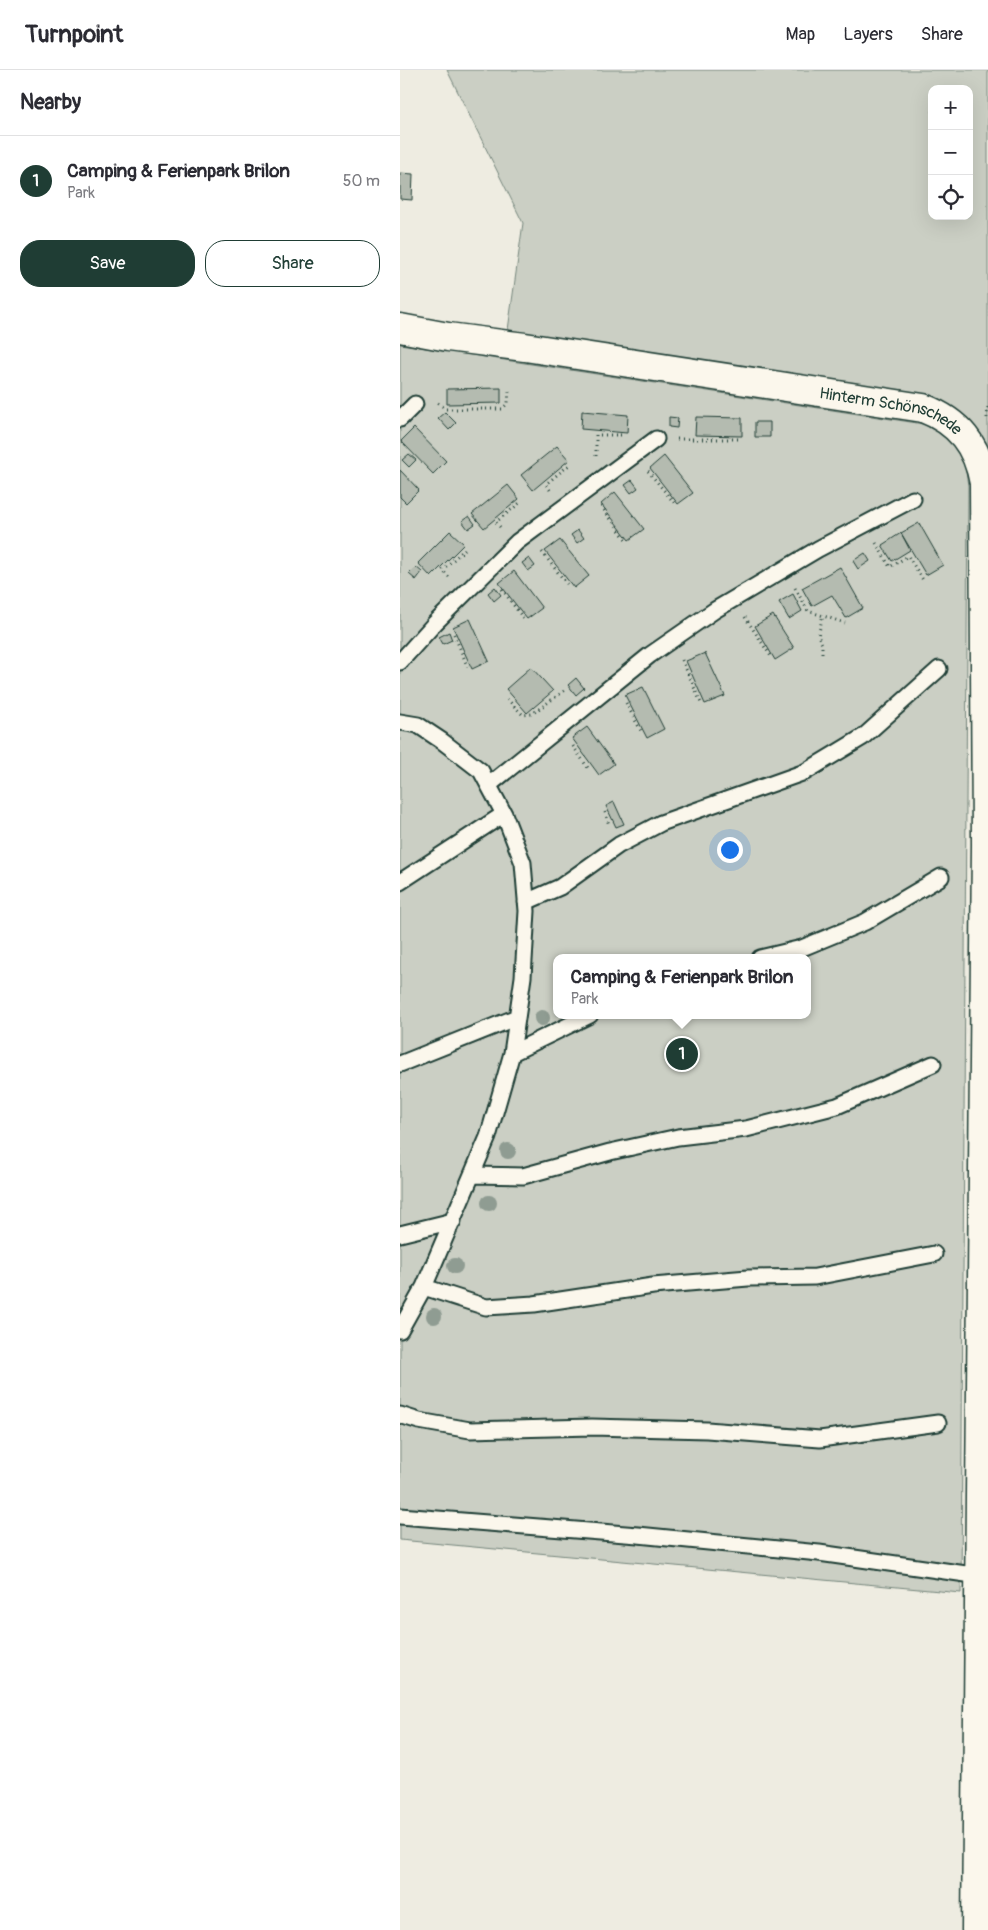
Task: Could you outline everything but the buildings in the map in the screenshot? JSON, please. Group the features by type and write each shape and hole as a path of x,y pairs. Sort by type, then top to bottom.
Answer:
{"street":[{"name":"Hinterm Schönschede","path":"400,328 448,337 525,347 922,408 938,414 952,423 970,442 981,468 984,483 986,844 976,1930"}],"lane":[{"path":"400,419 415,404"},
{"path":"400,662 446,612 516,542 592,488 652,442"},
{"path":"489,786 650,655 673,639 734,599 785,569 912,499"},
{"path":"526,902 560,887 619,845 661,823 805,772 863,737 939,669"},
{"path":"400,722 418,725 481,771 504,814 523,863 526,902 523,977 512,1053 488,1137 424,1287 400,1330"},
{"path":"400,882 504,814"},
{"path":"777,954 802,948 865,922 941,877"},
{"path":"400,1064 517,1018"},
{"path":"512,1053 582,1019"},
{"path":"472,1175 523,1176 610,1152 678,1137 746,1129 837,1106 933,1064"},
{"path":"400,1234 453,1221"},
{"path":"424,1287 486,1307 524,1304 653,1286 748,1278 814,1277 934,1254"},
{"path":"400,1415 419,1422 470,1430 592,1427 688,1429 820,1439 938,1423"},
{"path":"400,1516 638,1535 810,1552 980,1576"}],"path":[{"path":"438,404 446,408 502,408 508,403 509,390"},
{"path":"676,505 645,467 654,460 652,442 739,439"},
{"path":"592,488 602,501 598,504 628,542"},
{"path":"865,525 890,567 908,556 923,580"},
{"path":"527,534 567,584"},
{"path":"785,569 808,610 845,623"},
{"path":"488,570 523,618"},
{"path":"734,599 772,658"},
{"path":"446,612 468,668"},
{"path":"822,653 822,644 818,636 823,615"},
{"path":"673,639 701,702"},
{"path":"616,684 641,731"},
{"path":"507,699 523,715 532,714 564,691"}],"shaded area":[{"path":"447,70 988,70 988,454 970,427 705,366 508,330 523,223"},
{"path":"400,344 930,425 963,451 968,486 961,1593 400,1540"}],"place":[{"name":"Camping & Ferienpark Brilon","path":"682,1054"}]}
